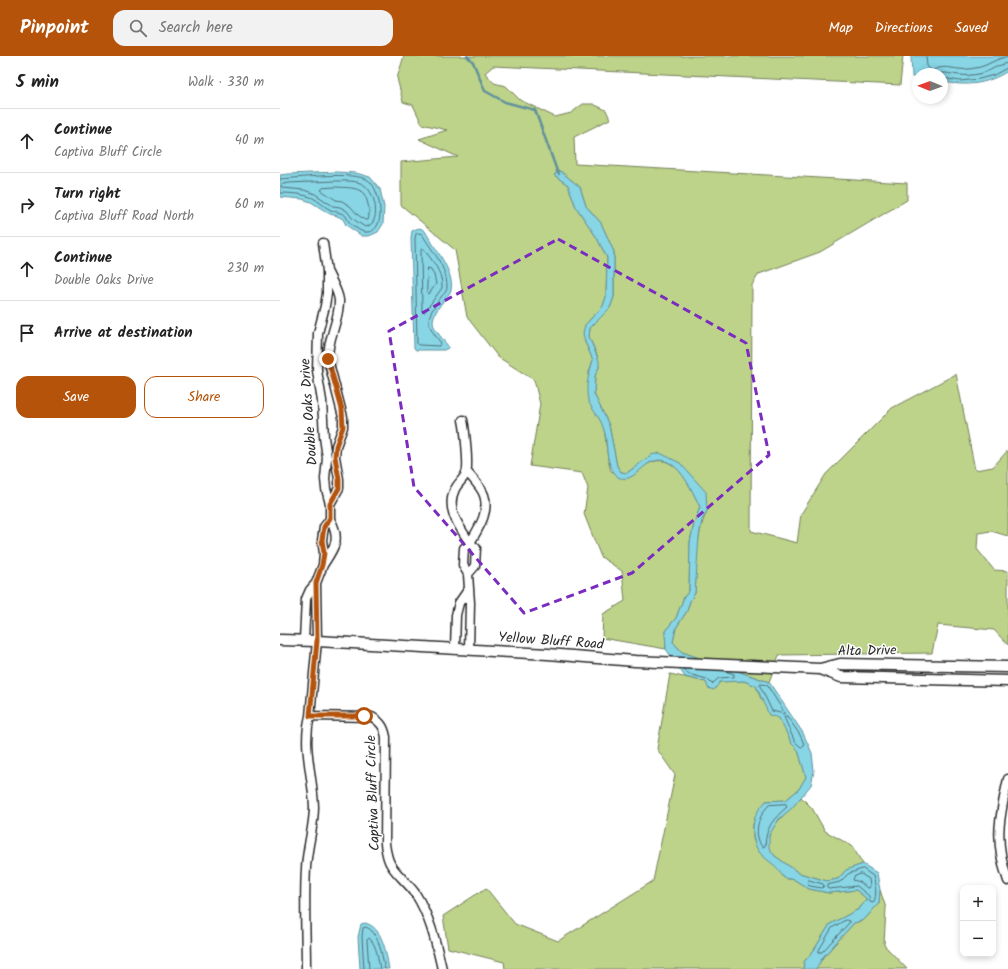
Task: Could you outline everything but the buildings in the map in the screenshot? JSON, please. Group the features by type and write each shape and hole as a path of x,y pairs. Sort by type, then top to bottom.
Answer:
{"street":[{"name":"Double Oaks Drive","path":"322,565 335,545 336,534 330,518 330,504 326,489 325,479 327,458 322,401 317,371 318,333 325,306 327,271 323,243"},
{"name":"Double Oaks Drive","path":"327,271 339,299 338,313 330,340 328,359 344,417 343,427 336,446 335,457 339,488 330,504"},
{"path":"463,420 466,436 467,472 454,492 451,507 454,516 470,542 476,548 475,566 468,574"},
{"path":"467,472 484,495 485,505 480,524 470,542 464,548 463,565 468,574 470,615 469,650"},
{"name":"Double Oaks Drive","path":"306,969 306,870 314,808 307,754 307,727 310,716 317,641 316,583 324,553 322,540 324,527 330,518"},
{"name":"Double Oaks Drive","path":"304,640 306,599 310,590 316,583"},
{"path":"455,649 456,615 459,603 468,590"},
{"path":"456,615 470,615"},
{"name":"Yellow Bluff Road","path":"280,640 304,640 634,661 820,669"},
{"name":"Alta Drive","path":"820,669 840,664 1008,666"},
{"name":"Alta Drive","path":"820,669 841,677 1008,681"},
{"name":"Captiva Bluff Circle","path":"310,716 372,718 379,721 384,728 386,737 385,844 387,855 391,865 415,893 423,908 432,931 442,969"},
{"path":"1008,779 999,820 999,836 1003,868 1008,881"}],"highlighted area":[{"path":"558,239 746,343 769,455 632,573 524,613 414,487 389,331"}],"green space":[{"path":"404,56 903,56 900,85 493,66 485,73 494,83 506,86 520,100 555,117 571,113 583,104 593,104 606,110 610,119 574,137 575,164 907,183 907,200 820,252 759,274 752,285 751,531 797,543 801,514 826,474 892,408 956,374 975,470 993,467 1008,450 1008,536 991,531 978,533 977,549 994,570 1008,571 1008,645 994,630 938,625 932,653 779,655 769,682 682,652 673,642 676,628 687,611 690,601 695,593 698,541 707,511 680,463 651,455 627,473 621,472 617,466 609,425 594,394 595,376 599,367 597,355 589,337 590,328 610,308 614,297 614,252 601,223 586,206 580,187 560,171 554,175 568,185 576,207 597,238 607,258 606,297 603,306 585,325 585,342 593,360 589,372 589,400 604,427 608,460 611,471 628,478 652,462 661,461 669,463 676,468 688,483 700,507 690,542 689,591 684,597 676,618 665,631 666,649 602,638 603,614 625,601 622,571 601,557 584,514 588,488 582,473 530,466 540,404 534,380 498,357 467,317 455,250 401,205 401,162 458,157 419,139 447,130 422,124 413,105 403,102 397,78"},
{"path":"670,674 706,682 744,681 756,686 761,699 779,717 792,744 798,750 806,777 799,789 786,800 766,801 753,824 753,839 759,852 779,868 784,878 795,880 809,889 829,893 856,890 867,899 859,909 830,924 814,950 804,962 803,969 505,969 504,962 448,948 443,916 486,888 515,924 558,941 653,881 675,775 657,749"},
{"path":"801,797 812,808 825,831 852,846 863,864 846,870 838,879 827,881 799,873 775,856 768,848 771,831"},
{"path":"880,890 886,908 884,945 907,969 816,969 823,957 854,923 864,920 879,903"}],"water":[{"path":"911,56 1008,56 1008,71 1000,76 984,82 968,84 948,83 948,68 912,68 912,77"},
{"path":"560,171 580,187 586,206 601,223 614,252 614,297 610,308 590,328 589,337 599,361 599,367 595,376 594,394 609,425 617,466 621,472 627,473 651,455 660,453 680,463 706,492 707,511 702,520 699,537 695,593 690,601 687,611 676,628 673,642 682,652 769,682 803,733 812,753 814,771 811,785 792,808 779,819 769,835 769,848 775,856 799,873 827,881 838,879 846,870 863,864 877,873 880,890 879,903 864,920 854,923 823,957 816,969 803,969 804,962 814,950 830,924 859,909 867,899 856,890 829,893 809,889 795,880 784,878 776,866 760,853 755,843 753,832 754,821 759,810 766,801 786,800 799,789 806,777 798,750 792,744 779,718 769,715 756,686 744,681 720,682 714,690 708,688 706,682 685,677 666,649 665,631 676,618 684,597 689,591 690,542 700,507 682,474 668,462 660,460 651,462 631,477 626,478 619,478 610,466 603,427 588,400 587,385 593,360 585,342 583,333 585,325 603,306 606,297 607,258 597,238 576,207 568,185 554,175"},
{"path":"336,172 356,173 370,177 380,189 384,207 383,224 378,232 369,236 362,236 346,225 343,219 330,214 311,202 302,199 280,197 280,175"},
{"path":"420,228 425,231 447,267 450,275 451,290 433,319 435,328 448,346 448,348 444,350 416,350 414,348 411,238 412,231"},
{"path":"365,923 371,925 380,935 385,948 389,969 360,969 358,937 361,924"}],"waterway":[{"path":"467,56 473,62 485,91 505,102 535,110 559,174"}],"route":[{"path":"328,359 344,417 343,427 336,446 335,457 338,469 339,488 330,504 330,518 324,527 322,540 324,553 316,583 317,641 310,716 364,716"}]}
